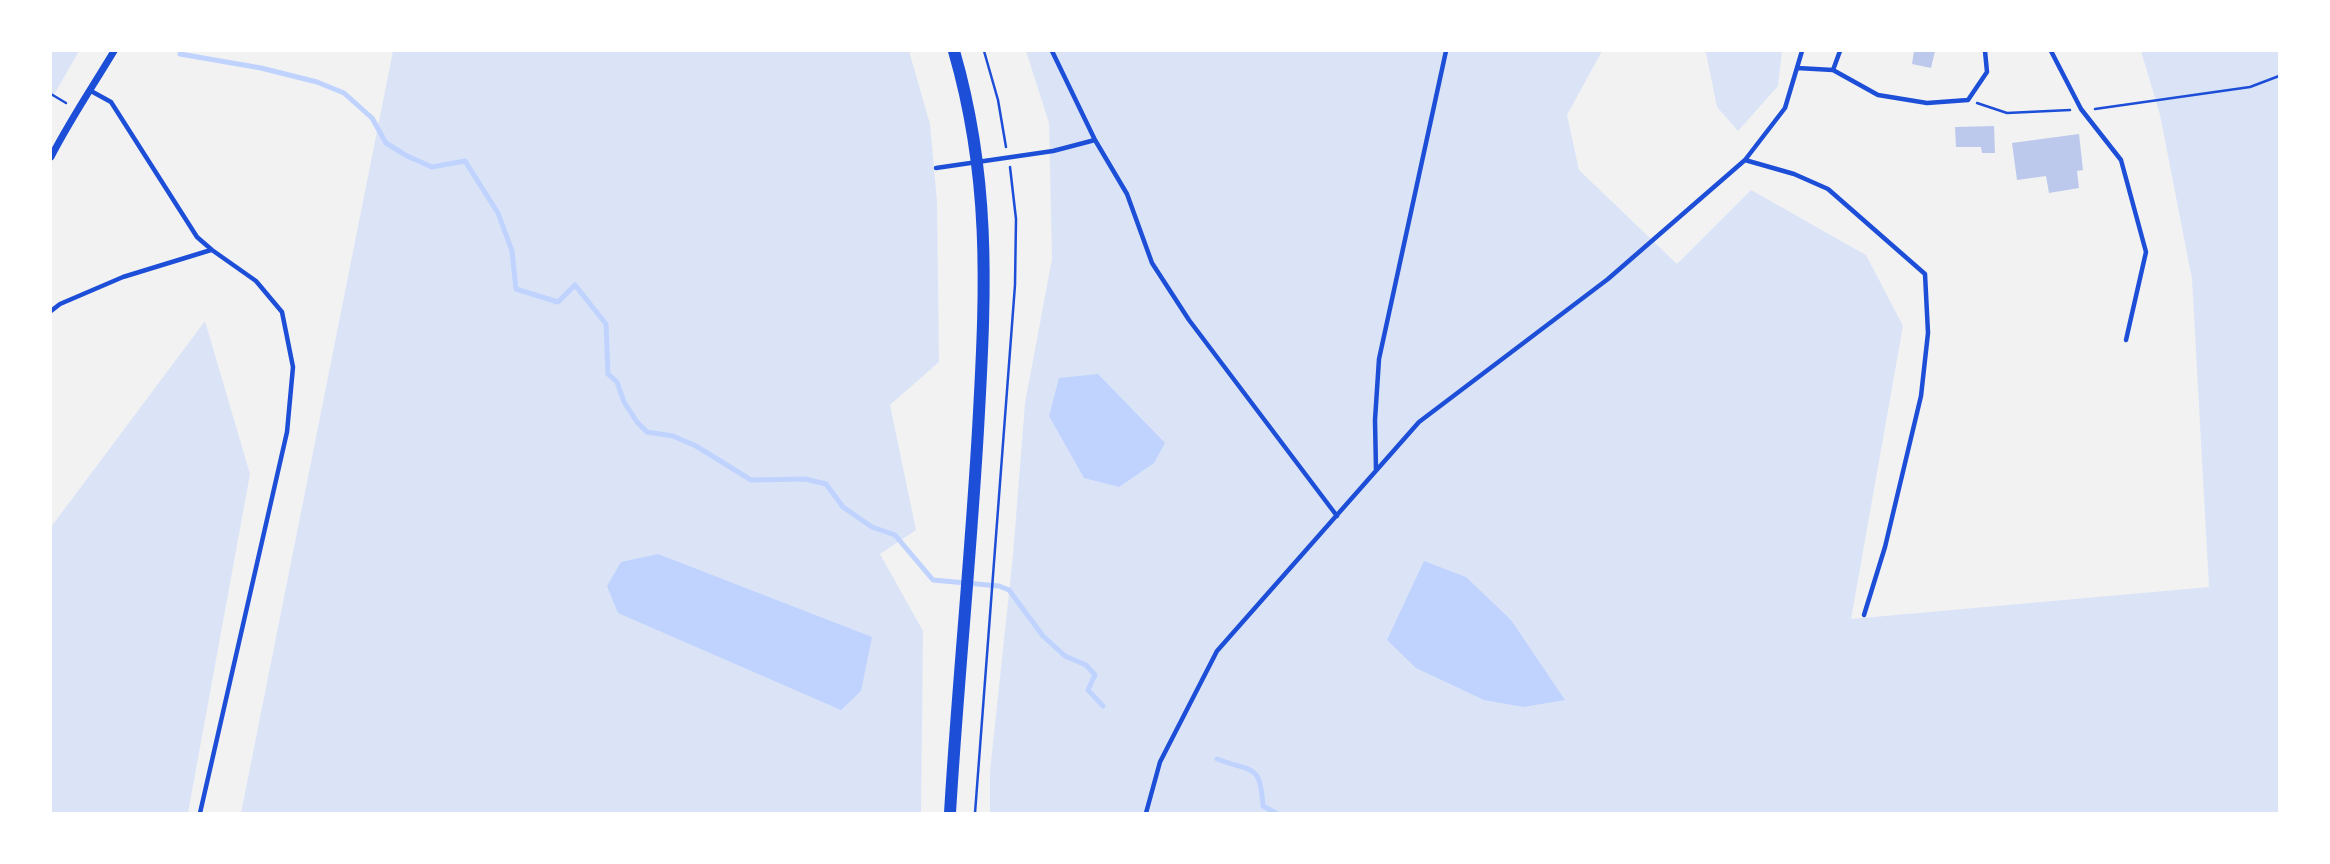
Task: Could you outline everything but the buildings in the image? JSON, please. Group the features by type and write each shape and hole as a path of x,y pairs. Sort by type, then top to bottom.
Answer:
{"street":[{"path":"51,157 76,109 114,51"},
{"path":"950,813 976,483 984,317 984,216 978,162 965,89 954,51"}],"lane":[{"path":"1052,51 1095,140 1127,194 1152,263 1189,320 1337,516"},
{"path":"1376,470 1379,359 1446,51"},
{"path":"1146,813 1160,762 1217,651 1419,422 1608,279 1745,160 1785,108 1802,51"},
{"path":"1833,69 1840,51"},
{"path":"1797,68 1833,69 1878,95 1927,103 1968,100 1987,72 1985,51"},
{"path":"2051,51 2081,109 2121,160 2146,252 2126,340"},
{"path":"90,91 111,102 197,237 256,281 282,312 293,367 287,432 200,813"},
{"path":"936,168 1008,158 1095,140"},
{"path":"1745,160 1794,174 1828,189 1925,274 1928,333 1921,396 1885,547 1864,615"},
{"path":"51,312 60,304 123,277 212,250"}],"path":[{"path":"975,813 1014,285 1016,219 998,100 984,51"},
{"path":"1968,100 2007,113 2081,109 2250,87 2279,76"},
{"path":"51,94 76,109"}],"shaded area":[{"path":"51,51 79,51 51,100"},
{"path":"393,51 909,51 930,124 937,201 939,362 890,405 916,530 880,554 923,631 921,813 241,813"},
{"path":"1026,51 1602,51 1567,115 1579,170 1677,264 1751,190 1866,255 1903,326 1851,619 2209,587 2192,279 2160,115 2141,51 2279,51 2279,813 990,813 990,771 1013,555 1025,403 1052,259 1049,123"},
{"path":"1702,51 1782,51 1778,86 1738,131 1717,107 1706,53"},
{"path":"205,321 250,474 188,813 51,813 51,527"}],"water":[{"path":"1098,374 1165,443 1154,463 1119,487 1084,478 1049,416 1059,378"},
{"path":"658,554 872,637 861,691 841,710 618,613 607,586 621,562"},
{"path":"1424,561 1466,577 1511,620 1565,700 1523,707 1484,700 1416,668 1387,640"}],"waterway":[{"path":"180,54 261,68 317,82 344,93 372,118 386,143 407,156 432,167 465,161 498,213 512,251 516,289 558,302 575,285 606,324 608,374 617,382 624,402 647,432 673,436 696,446 751,480 805,479 826,484 843,507 872,527 895,535 933,580 999,586 1009,590 1043,636 1065,656 1086,665 1095,675 1088,690 1103,706"},
{"path":"1217,759 1247,768 1257,775 1263,806 1276,813"}]}
